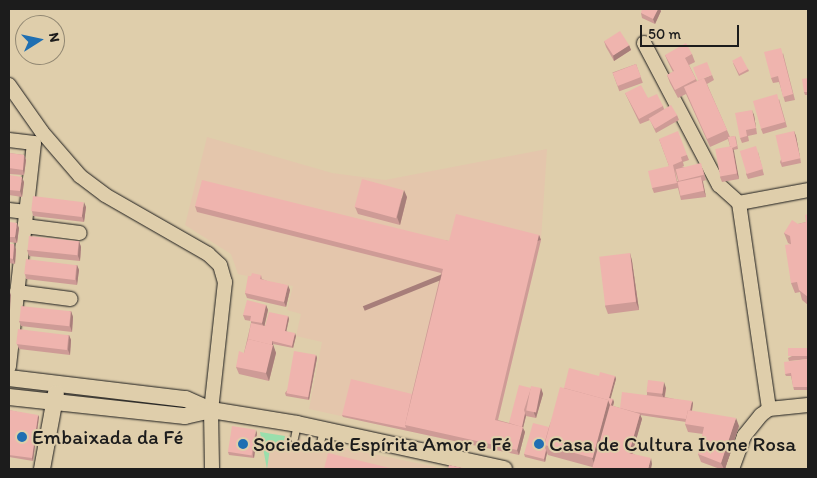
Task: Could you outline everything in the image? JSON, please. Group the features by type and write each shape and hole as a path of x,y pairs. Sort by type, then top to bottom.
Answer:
{"street":[{"path":"644,42 720,185 739,203 769,409"},
{"path":"9,85 42,132 80,176 105,195 208,254 220,265 225,282 211,410 212,462 224,469"},
{"path":"9,140 34,143 15,283 9,367"},
{"path":"739,203 808,190"},
{"path":"9,210 25,219 80,232"},
{"path":"15,283 71,299"},
{"path":"9,378 186,399 211,410 295,431 504,469"},
{"path":"42,469 58,383"},
{"path":"9,397 184,416 211,410"},
{"path":"732,469 744,436 761,415 769,409 808,405"}],"shaded area":[{"path":"207,137 332,173 385,180 547,149 541,240 491,449 309,409 322,342 296,336 301,314 287,310 293,286 238,274 231,254 185,225"},
{"path":"260,432 436,467 436,469 267,469"}],"green space":[{"path":"260,432 285,436 282,450 270,448 267,469"}],"building":[{"path":"642,9 658,9 653,19 641,13"},
{"path":"620,31 629,45 613,56 604,41"},
{"path":"686,43 692,54 685,58 696,79 675,90 667,75 674,71 665,55"},
{"path":"781,48 793,94 783,97 778,76 771,78 764,52"},
{"path":"741,56 748,69 739,74 732,61"},
{"path":"707,62 712,75 698,80 693,67"},
{"path":"636,64 641,77 618,86 613,73"},
{"path":"704,78 727,130 707,139 684,87"},
{"path":"808,78 808,92 804,92 802,79"},
{"path":"641,85 648,98 657,94 663,106 639,119 625,93"},
{"path":"777,94 785,122 761,129 753,101"},
{"path":"671,105 677,115 655,129 649,118"},
{"path":"752,110 756,128 746,130 747,136 740,138 735,113"},
{"path":"678,131 687,155 681,157 682,161 673,165 677,183 652,188 648,171 669,166 659,139"},
{"path":"794,131 800,158 782,163 775,135"},
{"path":"735,136 737,146 732,148 728,137"},
{"path":"732,146 737,174 720,177 715,149"},
{"path":"756,146 763,169 747,174 740,151"},
{"path":"9,153 24,155 23,170 9,168"},
{"path":"701,163 704,175 679,181 676,169"},
{"path":"9,175 22,177 20,191 9,190"},
{"path":"701,177 704,191 680,196 678,182"},
{"path":"362,179 404,190 396,218 354,207"},
{"path":"202,180 449,241 456,214 539,235 495,420 523,427 517,450 405,425 443,269 195,206"},
{"path":"33,196 84,202 82,217 31,211"},
{"path":"808,214 808,297 799,290 797,282 791,283 785,245 791,244 790,236 784,233 792,220 798,224 806,222 805,215"},
{"path":"9,222 17,223 15,237 9,237"},
{"path":"29,236 79,241 77,255 28,250"},
{"path":"9,244 14,244 13,259 9,258"},
{"path":"630,253 636,302 605,305 599,257"},
{"path":"26,259 77,265 75,280 24,274"},
{"path":"252,273 261,275 260,279 288,285 284,302 245,293 248,276 251,276"},
{"path":"247,300 266,305 262,323 250,321 251,316 243,315"},
{"path":"21,306 71,311 69,326 19,321"},
{"path":"269,312 288,316 285,331 295,333 292,346 272,341 272,345 248,339 251,323 265,326"},
{"path":"18,329 69,335 67,350 16,344"},
{"path":"248,339 273,345 266,373 236,367 239,351 244,353"},
{"path":"788,348 808,348 808,356 788,356"},
{"path":"294,351 316,355 308,397 287,393"},
{"path":"808,359 808,387 793,387 791,373 785,374 784,362"},
{"path":"569,368 599,376 600,372 615,376 609,398 613,399 611,405 608,400 564,388"},
{"path":"351,379 412,394 405,425 406,428 342,415"},
{"path":"648,380 664,382 662,394 647,392"},
{"path":"519,385 531,388 524,410 522,427 509,423"},
{"path":"531,386 541,388 536,412 526,411"},
{"path":"560,387 608,400 593,458 544,445"},
{"path":"622,392 692,401 686,419 620,408"},
{"path":"610,405 640,414 629,453 651,458 648,469 592,469"},
{"name":"Embaixada da Fé","path":"9,410 38,415 32,458 9,455"},
{"path":"688,410 736,418 721,463 698,454 704,427 685,424"},
{"name":"Casa de Cultura Ivone Rosa","path":"533,423 549,427 544,445 546,450 544,459 524,454"},
{"name":"Sociedade Espírita Amor e Fé","path":"232,426 256,430 252,455 228,452"},
{"path":"328,453 394,469 324,469"},
{"path":"449,465 468,469 448,469"}],"place":[{"name":"Embaixada da Fé","path":"22,437"},
{"name":"Sociedade Espírita Amor e Fé","path":"243,444"},
{"name":"Casa de Cultura Ivone Rosa","path":"539,444"}]}
